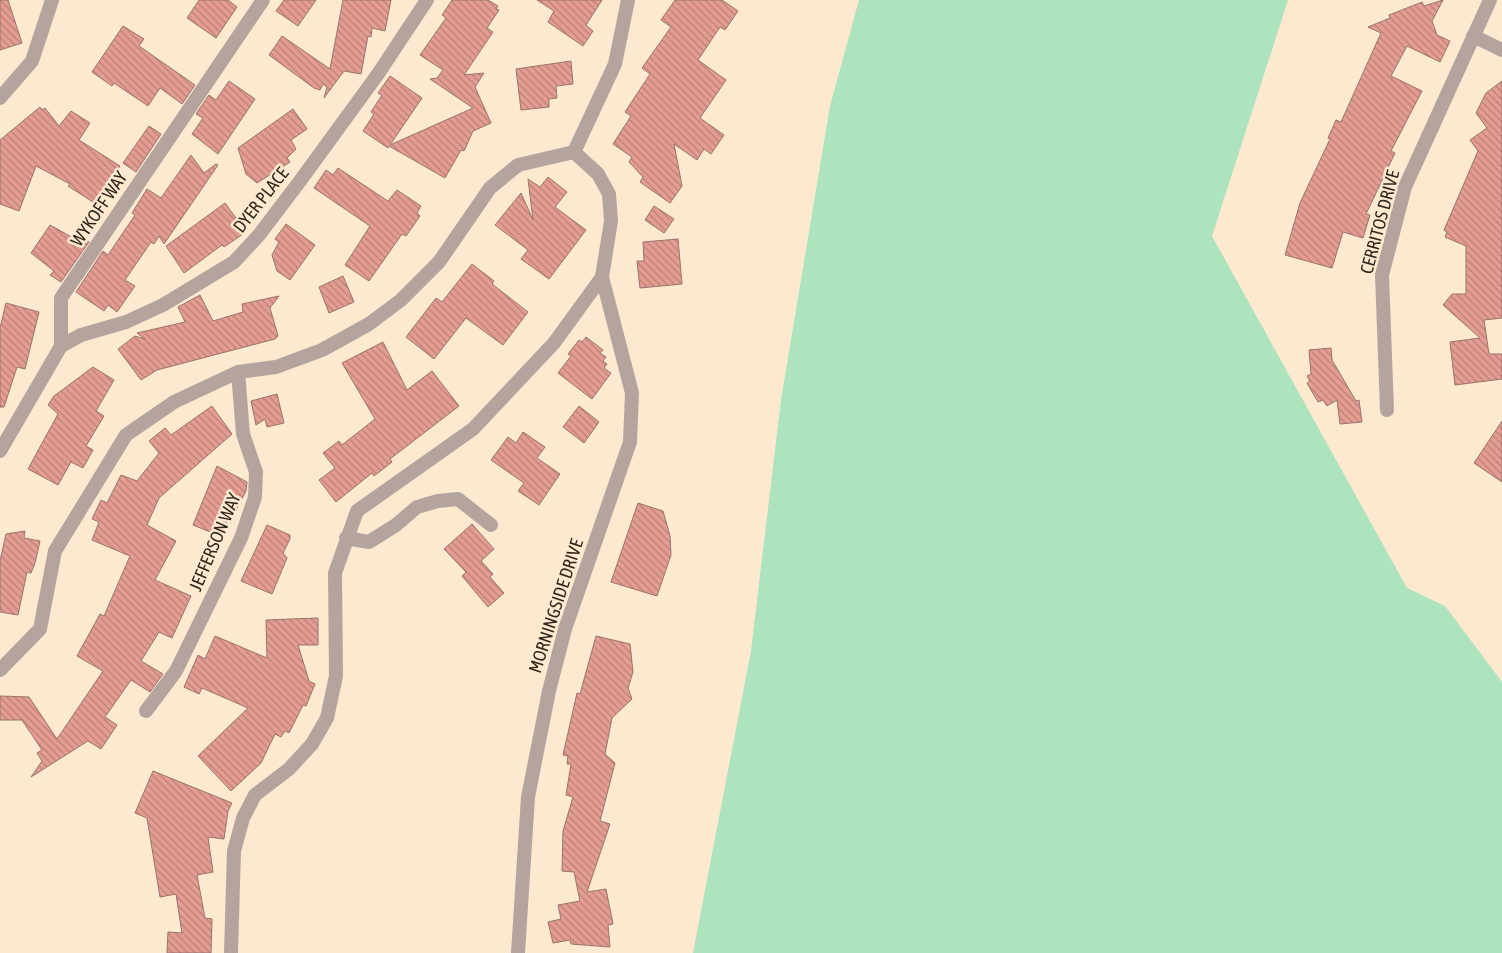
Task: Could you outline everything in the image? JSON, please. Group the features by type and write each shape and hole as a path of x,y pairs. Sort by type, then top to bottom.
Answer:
{"street":[{"path":"0,98 32,61 52,0"},
{"name":"WYKOFF WAY","path":"61,346 61,298 263,0"},
{"name":"DYER PLACE","path":"61,346 81,335 126,322 163,305 234,262 259,235 300,181 378,74 427,0"},
{"name":"CERRITOS DRIVE","path":"1387,410 1382,275 1405,187 1490,0"},
{"path":"574,152 615,64 625,2"},
{"path":"1472,36 1502,50"},
{"path":"231,953 234,851 243,818 256,795 288,769 312,744 327,718 336,676 335,573 357,511 473,429 554,343 602,277 610,221 609,194 598,174 574,152"},
{"path":"0,670 40,629 56,551 126,435 174,402 238,372 286,364 322,350 369,324 401,300 439,262 490,188 518,165 574,152"},
{"name":"MORNINGSIDE DRIVE","path":"518,953 528,796 548,691 565,629 630,442 632,392 602,277"},
{"path":"0,451 61,346"},
{"name":"JEFFERSON WAY","path":"146,711 176,671 241,538 255,497 256,472 243,434 238,372"},
{"path":"346,538 369,542 396,525 418,507 458,499 492,525"}],"green space":[{"path":"859,0 1288,0 1212,236 1407,588 1445,606 1502,682 1502,953 693,953 751,651 781,400 830,106"}],"building":[{"path":"0,0 8,0 22,43 0,50"},
{"path":"199,0 228,0 237,7 216,38 187,18"},
{"path":"284,0 316,0 298,26 276,11"},
{"path":"343,0 391,0 385,31 372,28 371,37 368,36 361,74 344,71 324,98 327,87 323,84 320,90 314,88 269,55 282,36 330,69"},
{"path":"452,0 488,0 498,6 496,9 499,10 487,28 493,32 464,75 484,73 475,87 491,123 473,131 464,151 461,150 445,178 389,146 388,148 363,131 374,114 371,112 382,95 378,93 390,76 422,98 390,145 473,108 430,79 437,78 443,70 420,55 446,18 442,15"},
{"path":"537,0 602,0 586,25 593,31 583,46 548,22 554,11"},
{"path":"675,0 722,0 738,11 725,30 720,27 698,60 726,80 700,118 724,135 711,154 704,149 697,160 674,144 682,186 670,203 640,182 643,177 629,162 632,157 613,144 631,116 625,112 650,74 642,68 671,27 661,20"},
{"path":"1443,0 1432,21 1437,35 1450,41 1440,62 1407,46 1391,76 1422,91 1391,151 1395,153 1366,214 1370,215 1363,238 1343,232 1332,268 1285,255 1300,203 1330,139 1328,138 1336,120 1341,122 1381,33 1368,27 1390,18 1389,15 1422,2 1424,6"},
{"path":"123,26 144,39 139,46 195,85 182,104 160,88 148,106 114,83 112,86 92,72"},
{"path":"571,61 573,84 556,86 557,98 549,99 549,107 521,110 516,69"},
{"path":"229,81 255,99 218,154 192,134 203,118 196,114 209,95 216,100"},
{"path":"1502,81 1502,318 1484,320 1489,354 1502,354 1502,379 1455,385 1450,342 1480,338 1443,305 1452,294 1466,294 1466,246 1445,237 1447,232 1444,230 1478,151 1470,140 1487,128 1476,113 1486,93"},
{"path":"40,107 42,110 45,108 59,126 71,111 90,123 79,140 120,166 96,204 68,186 70,184 36,166 19,211 0,204 0,140"},
{"path":"293,109 307,129 291,140 296,149 287,158 290,162 257,183 246,174 238,148"},
{"path":"149,126 161,134 136,172 123,163"},
{"path":"191,155 204,173 216,164 218,165 164,244 159,236 154,244 151,242 125,280 135,286 117,312 108,305 104,311 76,292 103,251 108,255 135,215 132,213 147,189 161,198"},
{"path":"338,168 388,201 397,190 421,206 417,213 420,216 406,236 402,234 369,281 345,265 370,226 314,188 326,170 333,175"},
{"path":"548,177 567,192 555,207 586,230 549,279 521,259 528,250 495,225 521,193 533,220 528,179 540,187"},
{"path":"225,203 246,232 224,247 222,245 184,273 166,246"},
{"path":"654,206 674,219 664,233 645,220"},
{"path":"286,224 315,245 290,280 277,271 272,255 279,242 275,239"},
{"path":"50,225 75,239 78,235 89,242 61,282 50,275 54,271 31,253"},
{"path":"678,239 682,284 640,288 637,261 644,261 643,242"},
{"path":"472,264 494,281 492,284 528,312 503,345 466,318 434,359 406,337 436,298 442,302"},
{"path":"343,276 354,302 329,313 319,287"},
{"path":"200,295 213,321 243,312 242,304 279,296 270,308 278,336 275,339 157,370 141,380 118,349 135,336 145,339 137,333 185,322 178,307"},
{"path":"6,303 39,312 25,369 17,367 4,407 0,407 0,328"},
{"path":"586,337 603,350 600,353 606,357 603,361 607,364 604,368 611,373 592,399 558,373 571,356 568,354 579,340 582,342"},
{"path":"383,342 407,390 432,371 459,406 390,459 392,462 374,476 372,473 336,502 319,480 335,468 323,453 339,441 342,445 375,419 342,363"},
{"path":"1331,348 1332,360 1356,401 1359,400 1362,422 1340,424 1337,400 1327,406 1323,400 1318,402 1307,383 1310,381 1307,376 1311,374 1309,350"},
{"path":"93,367 114,380 96,411 104,416 86,446 93,450 83,468 71,462 58,485 28,469 58,414 48,405 54,396"},
{"path":"277,394 284,423 267,427 265,419 256,425 251,401"},
{"path":"212,406 232,434 159,498 147,525 176,541 155,580 191,596 172,638 159,632 141,661 163,674 150,692 131,680 105,717 117,725 101,749 88,741 31,777 42,761 37,753 42,750 22,720 0,720 0,696 29,697 57,739 103,671 77,656 100,614 104,616 130,556 92,540 99,522 92,519 101,500 107,503 121,475 137,481 159,453 149,441 165,428 171,435"},
{"path":"579,406 599,422 584,443 563,427"},
{"path":"1502,421 1502,482 1474,463"},
{"path":"523,432 545,447 537,458 560,474 539,505 518,491 524,483 491,460 508,437 516,443"},
{"path":"217,466 247,482 246,491 235,512 232,511 220,536 193,525"},
{"path":"638,503 663,511 670,536 671,555 657,596 611,582"},
{"path":"472,524 494,549 481,561 493,574 490,577 504,593 488,607 462,576 466,572 444,549"},
{"path":"267,525 290,535 283,553 287,558 272,594 241,581"},
{"path":"25,531 24,538 40,541 35,563 31,573 27,572 18,615 0,612 0,561 6,534"},
{"path":"318,618 318,645 298,645 309,681 315,684 306,706 303,705 289,733 285,731 281,737 275,734 261,763 231,791 198,756 248,708 202,688 199,694 184,687 198,655 205,659 215,636 267,658 266,620"},
{"path":"596,636 630,644 633,672 628,688 632,699 612,718 605,754 615,763 600,821 610,824 587,892 606,889 613,924 608,925 610,947 571,944 570,940 553,943 548,922 561,919 558,905 580,901 574,872 562,871 563,831 573,797 566,795 571,764 567,764 568,756 563,755 577,693 580,694"},
{"path":"153,771 232,803 228,811 224,839 208,837 213,872 197,875 205,918 212,919 211,953 167,953 168,932 182,933 176,894 160,897 147,818 135,813"}]}
